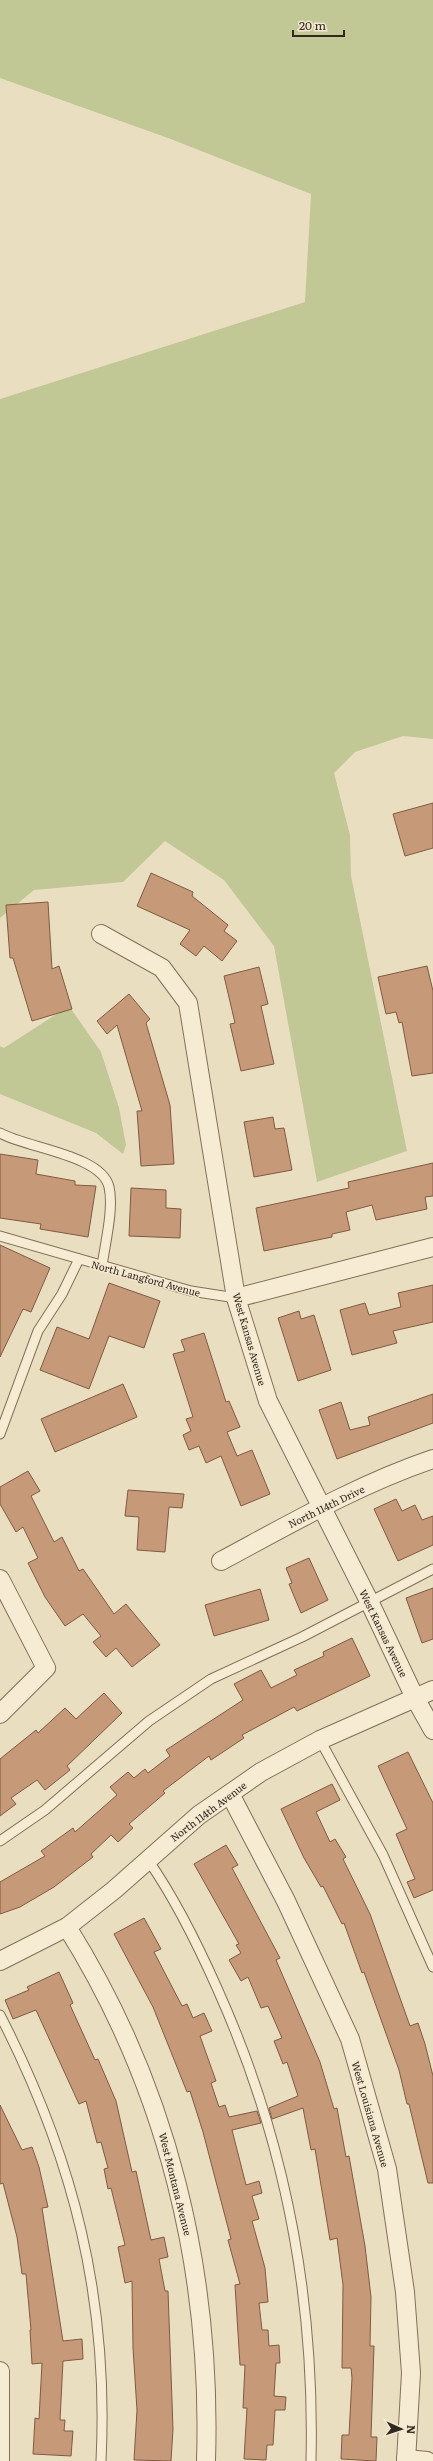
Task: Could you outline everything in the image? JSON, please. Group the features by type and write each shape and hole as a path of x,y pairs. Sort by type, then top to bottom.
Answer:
{"street":[{"name":"West Kansas Avenue","path":"101,934 162,968 188,1003 236,1298 268,1400 369,1601 415,1698 433,1730"},
{"name":"North Langford Avenue","path":"236,1298 433,1247"},
{"name":"North 114th Drive","path":"222,1561 322,1507 407,1468 433,1459"},
{"path":"0,1579 46,1668 0,1714"},
{"name":"North 114th Avenue","path":"0,1961 68,1927 194,1820 289,1755 433,1690"},
{"name":"West Louisiana Avenue","path":"230,1794 286,1901 350,2039 387,2169 406,2307 411,2373 406,2460"},
{"name":"West Montana Avenue","path":"68,1927 115,2011 137,2059 162,2128 175,2175 189,2231 199,2291 207,2392 206,2461"},
{"path":"0,2371 0,2461"},
{"path":"406,2460 427,2461"}],"lane":[{"path":"0,1133 80,1160 104,1173 110,1187 110,1206 102,1266"},
{"name":"North Langford Avenue","path":"0,1236 191,1291 236,1298"},
{"path":"0,1434 38,1331 62,1294 79,1259"},
{"path":"0,1840 45,1810 128,1738 172,1704 242,1662 302,1636 433,1569"},
{"path":"320,1740 383,1855 433,1967"},
{"path":"148,1860 166,1886 196,1942 224,2003 255,2082 271,2135 291,2220 305,2307 311,2378 311,2461"},
{"path":"0,2015 48,2119 69,2179 81,2228 91,2276 99,2332 102,2386 101,2461"}],"green space":[{"path":"0,0 433,0 433,739 403,736 355,752 334,773 350,835 351,876 407,1151 317,1182 274,946 224,880 165,841 123,882 34,890 0,918 0,399 305,302 311,194 168,138 0,78"},
{"path":"69,1006 101,1052 119,1108 126,1145 123,1154 96,1133 0,1094 0,1046 4,1048"}],"building":[{"path":"433,803 433,848 405,856 393,814"},
{"path":"151,873 193,892 192,896 228,925 224,931 237,941 222,961 204,946 196,956 180,944 190,930 137,906"},
{"path":"48,902 52,969 59,966 72,1009 32,1021 13,958 10,958 6,905"},
{"path":"427,966 433,991 433,1073 412,1076 402,1022 399,1023 396,1012 386,1014 378,977"},
{"path":"259,967 268,1004 261,1006 274,1064 241,1071 230,1024 235,1023 224,976"},
{"path":"129,994 150,1019 146,1023 170,1105 174,1164 141,1166 137,1111 142,1111 117,1025 107,1034 97,1021"},
{"path":"273,1117 275,1129 284,1128 292,1170 254,1177 244,1122"},
{"path":"0,1154 38,1160 36,1174 75,1181 75,1185 96,1186 88,1237 40,1229 41,1224 0,1218"},
{"path":"433,1163 433,1196 425,1197 427,1209 376,1220 372,1205 346,1212 350,1230 332,1234 332,1237 264,1251 256,1208 349,1188 348,1182"},
{"path":"131,1188 166,1190 166,1208 181,1209 180,1238 129,1236"},
{"path":"0,1245 50,1268 31,1312 23,1309 0,1357"},
{"path":"109,1283 160,1301 144,1348 109,1336 89,1389 40,1370 57,1327 89,1339"},
{"path":"433,1285 433,1322 393,1331 397,1343 352,1355 340,1310 365,1303 369,1315 401,1307 398,1293"},
{"path":"299,1311 301,1319 314,1315 331,1370 298,1381 278,1318"},
{"path":"204,1333 226,1402 229,1401 240,1427 227,1432 237,1456 252,1450 270,1494 241,1506 221,1456 206,1463 199,1446 189,1450 183,1435 191,1431 186,1419 193,1417 173,1354 185,1351 181,1340"},
{"path":"123,1384 137,1417 55,1452 41,1419"},
{"path":"433,1394 433,1423 337,1459 319,1410 341,1402 350,1430 370,1425 368,1417"},
{"path":"28,1471 40,1491 31,1496 54,1542 62,1537 79,1571 83,1569 114,1614 126,1604 160,1645 132,1667 116,1648 106,1657 93,1642 101,1636 83,1614 65,1626 45,1597 28,1563 38,1558 23,1527 16,1532 0,1504 0,1487"},
{"path":"128,1490 184,1494 182,1508 169,1507 165,1552 137,1550 139,1517 125,1516"},
{"path":"396,1499 402,1511 415,1505 422,1520 433,1516 433,1545 398,1561 374,1509"},
{"path":"309,1558 328,1600 301,1613 289,1584 292,1583 286,1568"},
{"path":"433,1588 433,1639 422,1643 406,1598"},
{"path":"260,1589 269,1620 214,1636 205,1605"},
{"path":"352,1638 370,1676 297,1711 294,1707 242,1735 244,1738 211,1760 209,1756 163,1791 165,1793 129,1824 133,1828 118,1842 111,1835 91,1854 93,1857 54,1887 20,1907 0,1914 0,1882 45,1856 41,1851 73,1828 75,1832 117,1795 110,1787 128,1772 134,1778 145,1769 148,1773 170,1756 166,1750 243,1700 234,1684 261,1670 271,1688 297,1675 294,1670 324,1656 323,1652"},
{"path":"104,1693 122,1713 67,1766 70,1770 45,1790 37,1780 11,1798 16,1804 0,1816 0,1759 36,1730 38,1733 65,1708 76,1719"},
{"path":"408,1752 433,1803 433,1890 414,1898 407,1882 415,1879 396,1834 407,1829 378,1766"},
{"path":"332,1784 340,1800 316,1812 330,1842 335,1839 346,1857 343,1859 370,1914 410,2026 418,2023 425,2044 433,2076 433,2183 428,2183 409,2104 407,2104 399,2070 364,1972 362,1973 344,1923 342,1924 323,1886 321,1887 304,1858 281,1809"},
{"path":"226,1845 238,1865 232,1868 280,1958 276,1960 320,2062 334,2109 337,2108 346,2157 349,2156 365,2246 371,2297 370,2346 374,2346 371,2437 377,2437 376,2461 341,2459 342,2435 349,2435 352,2378 351,2368 342,2368 343,2285 337,2238 330,2240 315,2149 311,2150 303,2108 272,2119 269,2108 298,2096 287,2062 283,2064 274,2041 282,2038 268,2006 261,2008 248,1977 241,1981 229,1960 241,1953 236,1945 239,1944 194,1864"},
{"path":"144,1918 161,1949 154,1952 182,2006 187,2004 193,2018 204,2013 212,2031 200,2036 216,2081 211,2083 219,2107 225,2105 229,2117 257,2111 261,2123 232,2130 246,2185 259,2181 262,2193 252,2196 259,2219 252,2221 265,2268 268,2302 259,2303 262,2330 268,2330 269,2346 279,2345 280,2363 276,2363 274,2396 286,2397 285,2410 275,2410 273,2445 267,2445 266,2460 244,2459 247,2408 243,2408 245,2365 240,2365 235,2285 240,2284 228,2240 231,2239 203,2132 190,2091 187,2092 153,2007 114,1934"},
{"path":"59,1972 73,2003 70,2005 95,2060 98,2059 116,2101 132,2172 136,2171 151,2240 164,2237 168,2257 159,2259 165,2291 168,2291 173,2429 171,2461 134,2460 137,2410 133,2348 132,2281 125,2283 118,2247 125,2245 111,2188 108,2189 104,2169 108,2168 101,2142 97,2143 86,2101 79,2104 36,2010 13,2019 5,2000 29,1990 27,1987"},
{"path":"0,2105 22,2150 32,2147 39,2167 48,2207 42,2208 63,2341 82,2339 83,2359 63,2361 60,2420 65,2420 64,2431 73,2431 71,2456 33,2454 35,2418 39,2419 42,2363 32,2364 31,2330 26,2274 22,2274 17,2237 3,2183 0,2184"}]}
